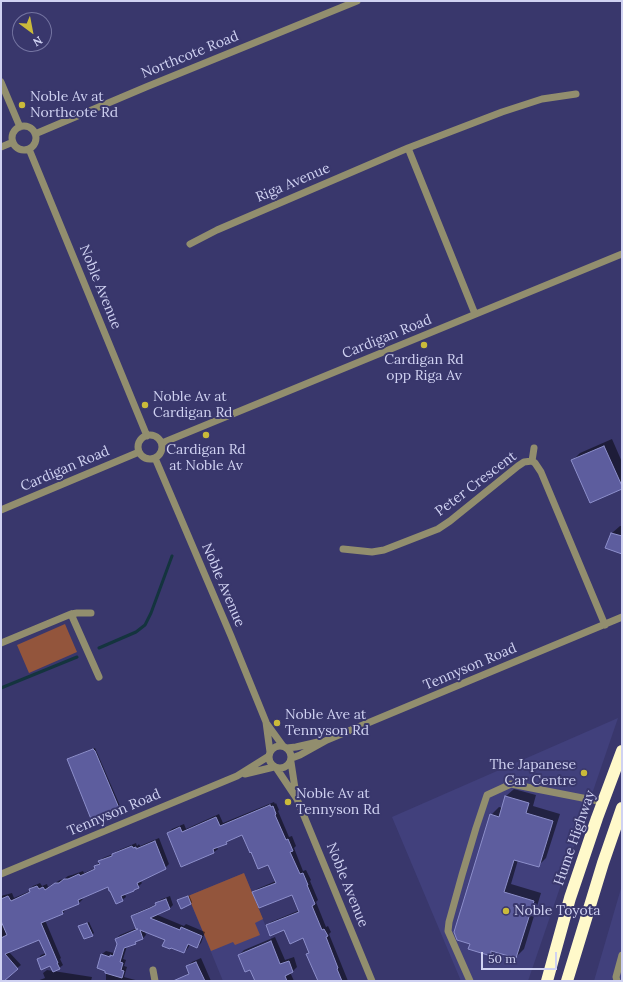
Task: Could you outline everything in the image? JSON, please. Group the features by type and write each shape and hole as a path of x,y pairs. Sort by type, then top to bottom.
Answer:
{"highway":[{"name":"Hume Highway","path":"547,981 570,898 622,751"},
{"path":"567,981 603,863 622,808"}],"street":[{"name":"Northcote Road","path":"35,134 357,1"},
{"path":"1,82 20,127"},
{"name":"Riga Avenue","path":"190,244 217,230 408,148 502,112 542,99 576,94"},
{"path":"20,127 30,128 35,134 34,144 28,149 21,150 13,142 12,135 20,127"},
{"path":"1,147 13,142"},
{"path":"408,148 475,314"},
{"name":"Noble Avenue","path":"28,149 147,436"},
{"name":"Cardigan Road","path":"162,444 622,254"},
{"path":"147,436 156,436 162,444 161,452 159,456 155,458 146,459 139,452 139,442 147,436"},
{"name":"Peter Crescent","path":"532,461 534,448"},
{"name":"Cardigan Road","path":"1,510 139,452"},
{"name":"Noble Avenue","path":"155,458 266,722 285,747"},
{"name":"Peter Crescent","path":"343,549 372,552 384,550 438,529 518,466 524,462 532,461 541,472 605,624"},
{"path":"1,643 71,614 91,613"},
{"path":"71,614 99,677"},
{"name":"Tennyson Road","path":"291,760 327,740 622,617"},
{"name":"Noble Avenue","path":"266,722 269,754"},
{"name":"Tennyson Road","path":"285,747 296,747 327,740"},
{"path":"279,746 285,747 292,754 291,760 285,768 275,768 271,764 269,754 275,747 279,746"},
{"name":"Tennyson Road","path":"237,776 269,754"},
{"name":"Noble Avenue","path":"291,760 297,799"},
{"name":"Noble Avenue","path":"275,768 297,799 372,981"},
{"name":"Tennyson Road","path":"1,874 237,776 275,768"},
{"path":"470,981 448,931 449,922 466,861 487,795 511,784 603,802"},
{"path":"617,981 616,977 622,954"},
{"path":"152,970 155,981"}],"shaded area":[{"path":"65,624 77,652 29,673 17,645"},
{"path":"618,718 528,981 461,981 392,817"},
{"path":"244,873 288,981 223,981 188,896"},
{"path":"244,873 263,919 255,923 260,935 235,945 233,942 211,951 188,896"},
{"path":"622,885 622,981 594,981"}],"building":[{"path":"604,446 622,489 590,503 571,460"},
{"path":"611,533 622,536 622,554 605,548"},
{"path":"93,749 119,808 91,819 67,759"},
{"path":"505,796 529,803 526,813 553,821 539,867 514,860 504,892 534,901 516,958 491,951 491,956 468,949 470,944 457,940 454,932 490,814 499,817"},
{"path":"270,805 271,807 273,806 275,815 286,840 288,839 293,851 290,852 300,874 303,873 308,885 315,904 312,906 322,930 324,929 328,936 326,937 342,981 318,981 306,954 309,953 303,938 290,944 284,930 270,936 266,925 299,912 292,895 259,908 252,892 276,883 268,865 258,869 242,835 226,842 227,844 213,849 214,853 181,867 167,833 180,827 182,832 216,817 220,826"},
{"path":"155,841 166,869 137,883 139,888 121,896 123,901 116,904 108,887 78,900 79,904 62,911 63,914 41,923 60,969 53,972 50,966 41,970 37,959 46,955 39,940 5,954 18,969 4,981 1,981 1,938 7,935 1,921 1,899 8,896 11,901 30,892 29,889 37,886 39,889 43,887 45,890 64,879 68,879 79,874 80,876 95,869 94,866 100,864 98,861 112,856 112,854 132,846 133,848 136,847 136,849"},
{"path":"188,896 191,904 181,909 177,900"},
{"path":"166,899 170,909 150,918 180,930 181,927 202,936 197,948 188,944 184,953 171,948 170,949 162,946 165,940 140,930 143,939 135,942 136,944 124,948 120,962 123,963 121,970 124,971 122,978 105,973 105,971 97,968 101,954 110,957 110,955 113,956 117,944 115,939 138,929 136,929 131,916 156,905 155,903"},
{"path":"87,923 93,936 84,939 78,926"},
{"path":"271,941 280,964 289,961 293,972 285,976 287,981 255,981 250,970 245,972 238,955"},
{"path":"196,962 205,981 173,981 189,974 186,966"}],"waterway":[{"path":"99,648 136,632 145,625 151,613 172,556"},
{"path":"1,688 77,657"}],"place":[{"name":"Noble Av at Northcote Rd","path":"22,105"},
{"name":"Cardigan Rd opp Riga Av","path":"424,345"},
{"name":"Noble Av at Cardigan Rd","path":"145,405"},
{"name":"Cardigan Rd at Noble Av","path":"206,435"},
{"name":"Noble Ave at Tennyson Rd","path":"277,723"},
{"name":"The Japanese Car Centre","path":"584,773"},
{"name":"Noble Av at Tennyson Rd","path":"288,802"},
{"name":"Noble Toyota","path":"506,911"}]}
